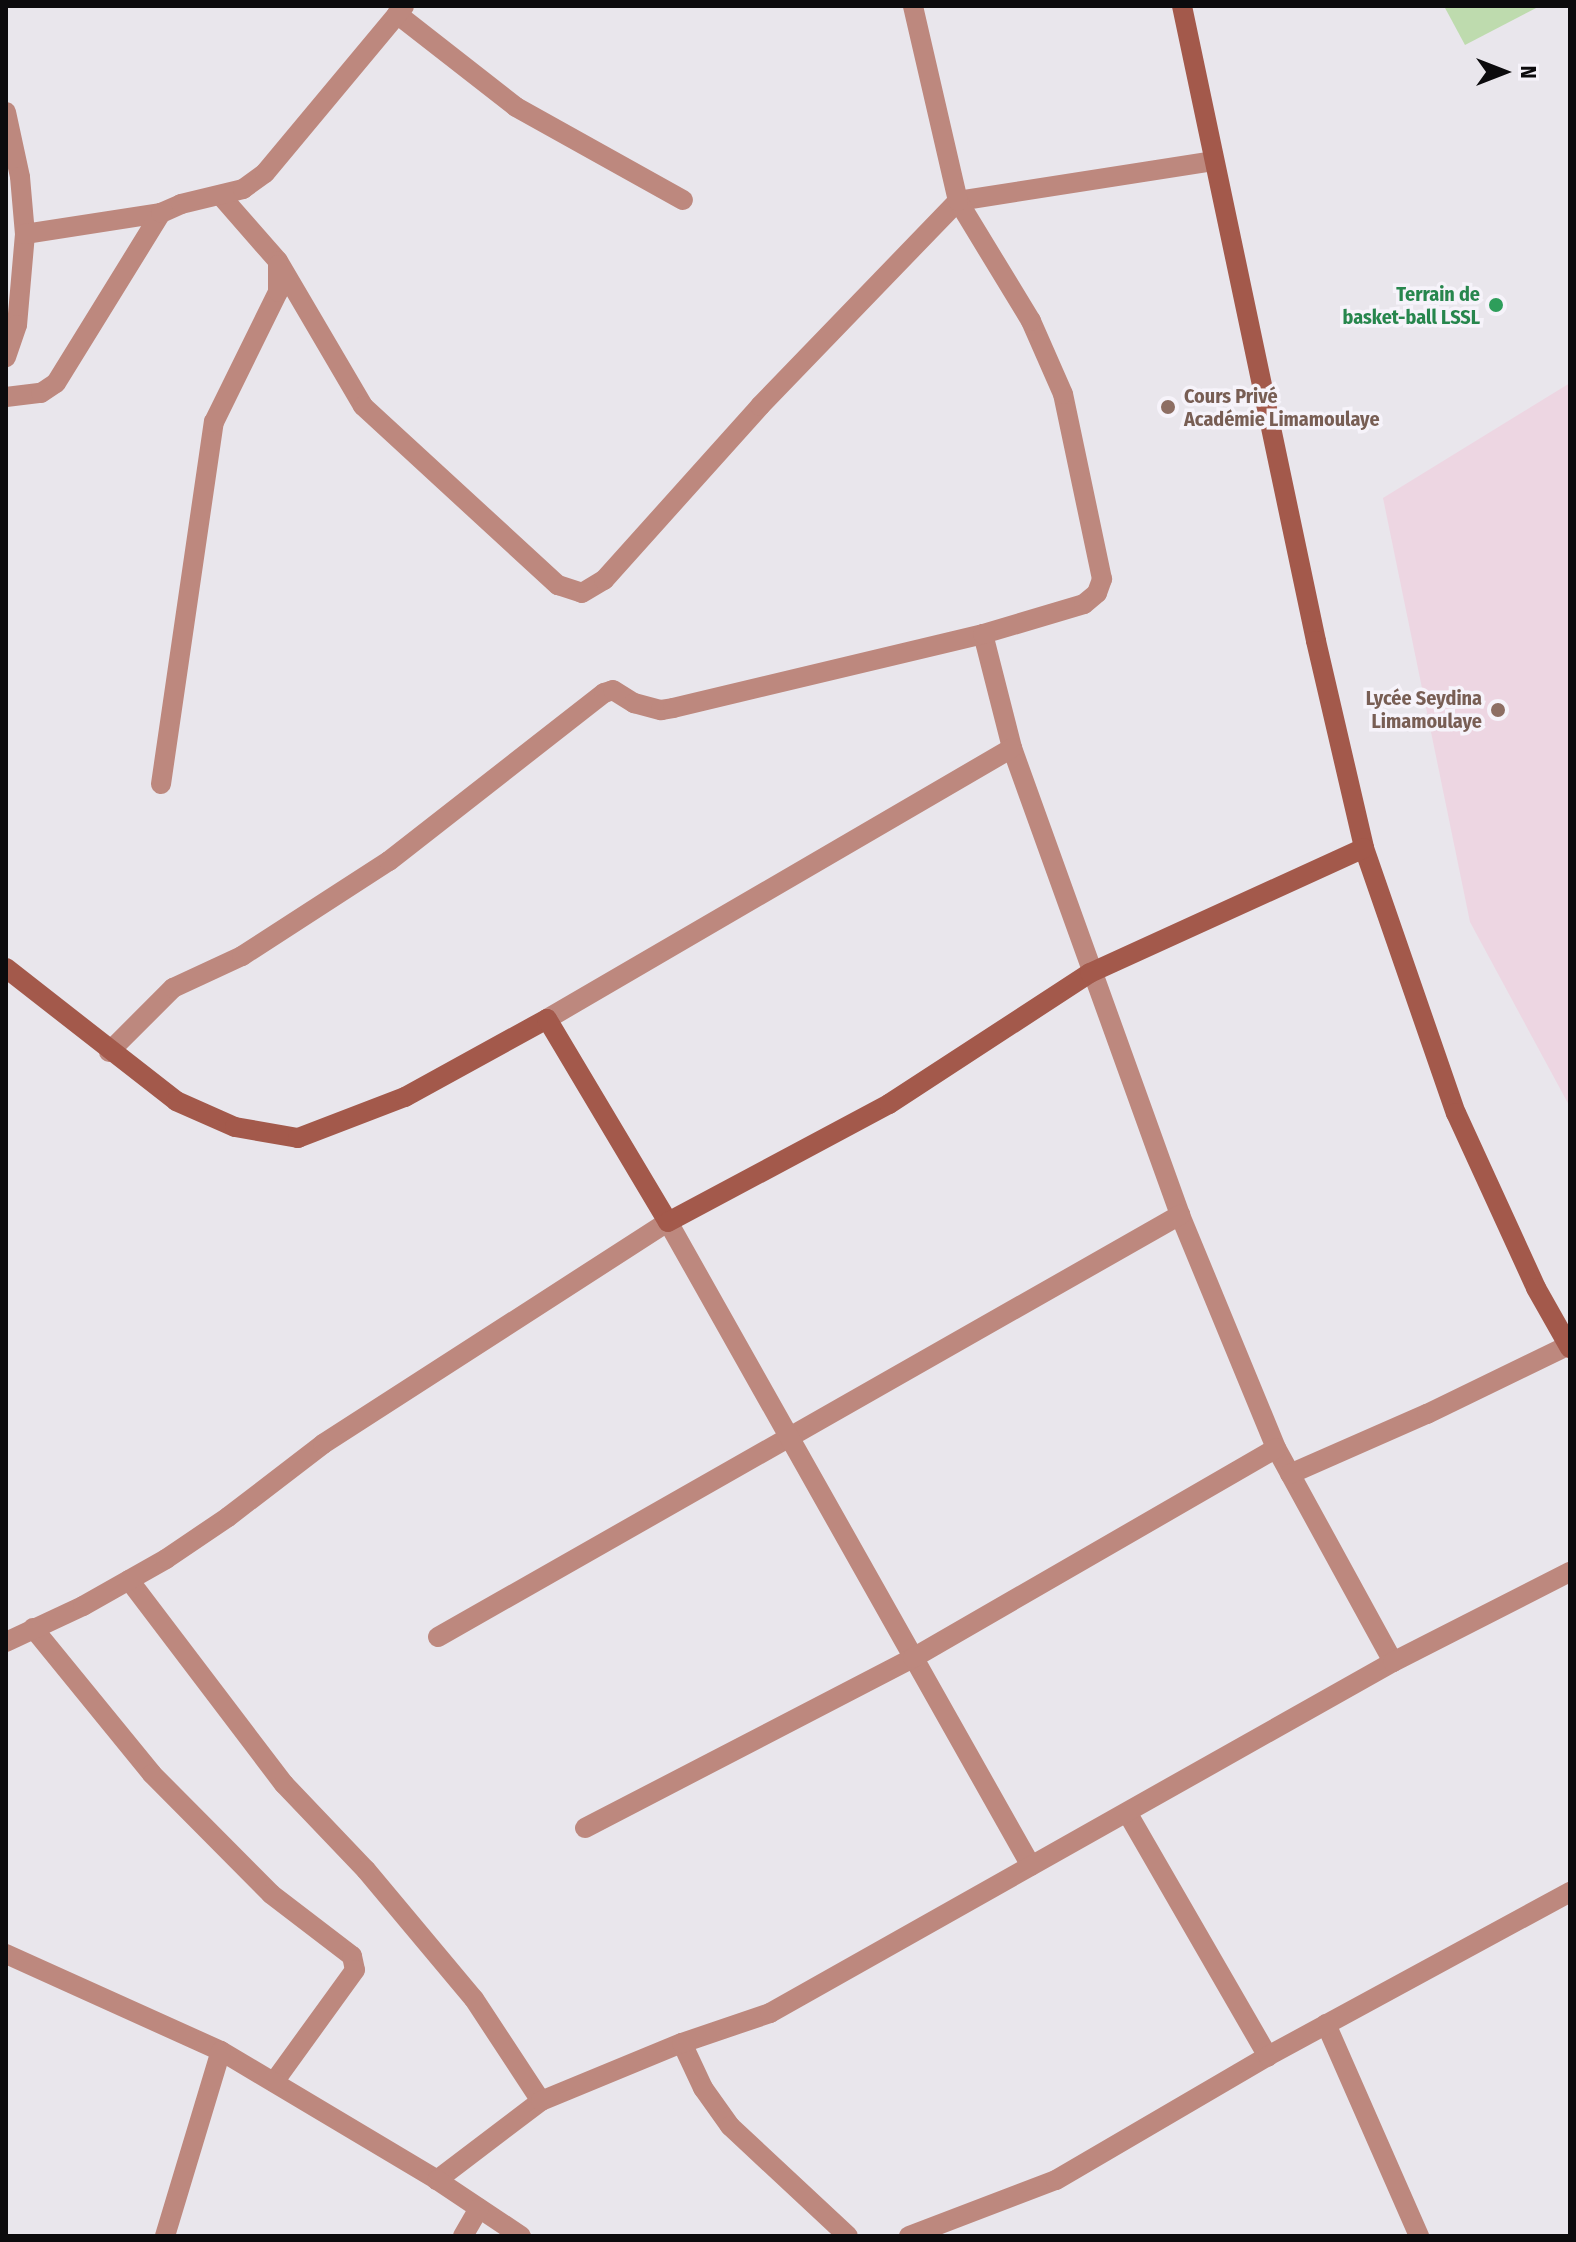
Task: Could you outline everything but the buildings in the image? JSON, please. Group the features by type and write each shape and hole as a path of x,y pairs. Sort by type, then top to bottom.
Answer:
{"street":[{"path":"109,1052 173,988 242,956 378,868 604,693 613,690 634,703 661,710 983,634 1084,604 1097,593 1102,579 1063,394 1025,310 958,201 913,6"},
{"path":"1182,6 1213,161 1364,848 1456,1113 1536,1288 1569,1346 1427,1414 1290,1474"},
{"path":"25,234 161,213 181,204 243,189 265,173 400,10 516,107 683,200"},
{"path":"6,112 20,177 25,234 17,325 6,357"},
{"path":"221,196 278,261 363,406 558,585 582,593 604,580 760,406 958,201 1213,161"},
{"path":"6,397 41,393 56,383 161,213"},
{"path":"161,784 214,422 278,292 278,261"},
{"path":"983,634 1012,748 1090,973 1180,1215 1276,1448 1393,1662"},
{"path":"6,968 109,1052 176,1101 235,1127 298,1138 405,1097 547,1019 1012,748"},
{"path":"6,1642 129,1580 228,1517 323,1444 668,1222 889,1104 1090,973 1364,848"},
{"path":"547,1019 668,1222 1031,1866"},
{"path":"438,1637 1180,1215"},
{"path":"585,1828 913,1658 1276,1448"},
{"path":"437,2180 541,2101 682,2043 770,2013 1393,1662 1570,1572"},
{"path":"129,1580 284,1784 366,1870 474,1999 541,2101"},
{"path":"33,1628 152,1774 271,1894 352,1956 355,1970 274,2082"},
{"path":"1128,1814 1268,2056"},
{"path":"909,2236 1056,2180 1326,2024 1568,1900"},
{"path":"6,1954 221,2051 437,2180 521,2236"},
{"path":"1326,2024 1419,2236"},
{"path":"682,2043 703,2088 730,2126 848,2236"},
{"path":"165,2236 221,2051"},
{"path":"463,2236 479,2208"}],"shaded area":[{"name":"Lycée Seydina Limamoulaye","path":"1570,383 1570,1107 1470,922 1383,498"}],"green space":[{"path":"1444,6 1540,6 1465,45"}],"place":[{"name":"Terrain de basket-ball LSSL","path":"1496,305"},
{"name":"Cours Privé Académie Limamoulaye","path":"1168,407"},
{"name":"Lycée Seydina Limamoulaye","path":"1498,710"}]}
